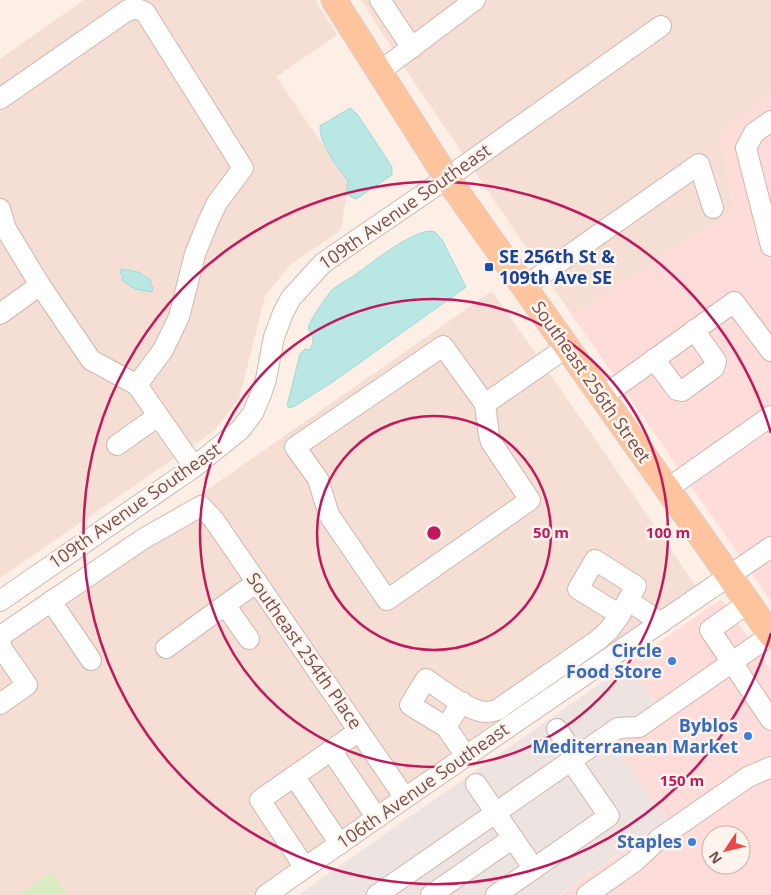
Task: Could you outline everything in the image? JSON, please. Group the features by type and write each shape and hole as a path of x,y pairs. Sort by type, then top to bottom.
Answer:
{"main road":[{"name":"Southeast 256th Street","path":"334,0 447,178 771,635"}],"street":[{"path":"380,0 412,48"},
{"path":"379,72 475,0"},
{"path":"0,99 128,10 136,9 145,12 242,168 217,203 208,222 195,254 179,317 163,350 137,385"},
{"name":"109th Avenue Southeast","path":"0,600 194,467 240,430 253,413 261,394 266,379 274,337 283,313 291,298 323,263 447,178 661,26"},
{"path":"770,238 746,148 754,133 771,121"},
{"path":"524,287 699,164 713,208"},
{"path":"0,208 6,228 40,285 91,360 137,385 194,467"},
{"path":"0,314 40,285"},
{"path":"602,397 734,302 771,352"},
{"path":"654,359 677,390 682,391 714,368 716,361 694,330"},
{"path":"443,346 485,404 489,434 492,442 530,500 387,600 329,515 318,480 295,447 443,346"},
{"path":"485,404 567,347"},
{"path":"117,445 158,416"},
{"path":"667,489 771,416"},
{"name":"Southeast 254th Place","path":"51,602 142,539 200,506 214,520 405,798"},
{"name":"106th Avenue Southeast","path":"266,895 729,576 768,554"},
{"path":"166,648 257,582"},
{"path":"0,704 27,685 0,647 2,635 51,602 91,660"},
{"path":"748,603 710,630 771,720"},
{"path":"225,605 249,638"},
{"path":"466,756 446,727 410,705 426,679 471,709 486,712 498,710 598,640 609,630 624,608 660,623"},
{"path":"377,895 618,728 639,727 771,635"},
{"path":"446,727 462,702"},
{"path":"496,895 609,816 557,729"},
{"path":"305,868 260,800 359,731"},
{"path":"331,750 377,818"},
{"path":"587,895 634,862 668,832 748,777 771,767"},
{"path":"294,776 340,844"},
{"path":"476,784 534,869"},
{"path":"431,895 513,838"}],"shaded area":[{"path":"84,0 315,0 337,35 276,77 348,181 341,230 291,264 265,296 239,399 214,431 0,578 0,59"},
{"path":"361,0 771,0 771,95 719,135 735,210 572,315 414,82"},
{"path":"771,95 771,601 572,315 734,210 719,135"},
{"path":"492,291 697,588 267,895 0,895 0,628 207,490"},
{"path":"721,599 771,670 771,895 560,895 667,821 609,737 656,704 628,664"},
{"path":"628,664 656,704 609,737 667,820 559,895 298,895"}],"green space":[{"path":"51,872 66,894 18,895"}],"water":[{"path":"350,108 357,114 392,167 392,175 356,199 346,194 348,181 326,148 320,126"},
{"path":"429,231 435,232 442,240 466,287 334,381 295,406 290,408 287,406 300,354 305,349 310,350 312,345 313,338 309,331 309,325 333,289 402,242"},
{"path":"121,269 138,272 151,280 152,292 135,289 122,280"}],"place":[{"name":"SE 256th St & 109th Ave SE","path":"489,267"},
{"name":"Circle Food Store","path":"672,661"},
{"name":"Byblos Mediterranean Market","path":"748,736"},
{"name":"Staples","path":"692,842"}]}
